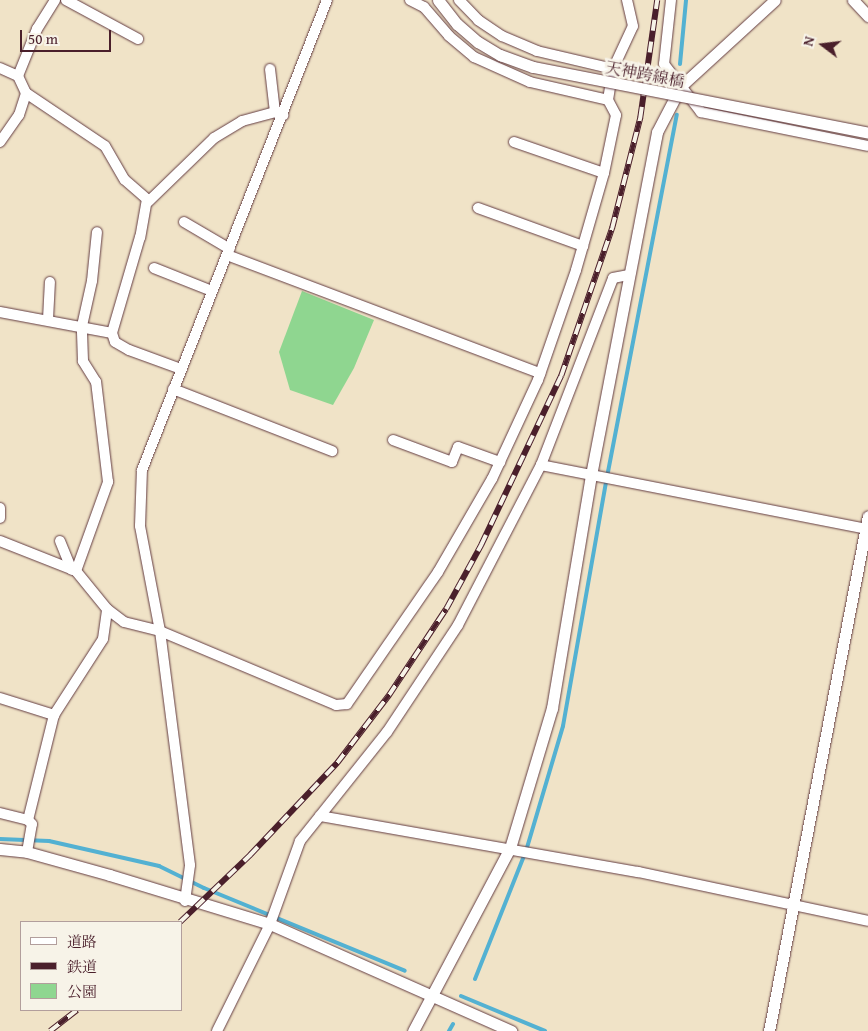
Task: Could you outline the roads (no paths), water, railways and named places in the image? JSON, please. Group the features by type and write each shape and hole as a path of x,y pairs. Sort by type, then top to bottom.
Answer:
{"street":[{"path":"18,76 37,29 55,0"},
{"path":"66,0 138,39"},
{"path":"185,900 190,865 160,631 143,548 140,495 142,470 228,252 279,113 327,0"},
{"path":"410,0 424,7 449,36 481,60 530,82 608,100"},
{"name":"天神跨線橋","path":"438,0 457,24 478,42 500,55 533,66 868,133"},
{"path":"460,0 478,20 502,36 537,51 613,69"},
{"path":"60,541 74,570 95,591 107,609 124,622 160,631 336,705 347,704 438,572 500,462 540,373 583,246 604,173 616,115 608,100 613,69 633,26 627,0"},
{"path":"671,0 664,64 695,106 710,116 868,146"},
{"path":"413,1031 431,994 513,849 552,708 595,476 628,275 658,132 681,86 775,0"},
{"path":"853,0 868,16"},
{"path":"0,68 18,76 26,93 105,146 125,180 148,202"},
{"path":"270,69 279,113"},
{"path":"0,142 19,115 26,93"},
{"path":"181,369 128,350 116,342 112,333 148,202 214,138 242,121 279,113"},
{"path":"514,142 604,173"},
{"path":"478,208 583,246"},
{"path":"184,222 228,252 540,373"},
{"path":"74,570 108,482 96,382 83,362 82,326 92,281 96,232"},
{"path":"154,268 212,292"},
{"path":"217,1031 270,924 300,841 387,732 458,625 541,465 613,278 628,275"},
{"path":"48,319 50,282"},
{"path":"0,312 48,319 112,333"},
{"path":"174,389 332,451"},
{"path":"393,440 452,462 458,447 500,462"},
{"path":"541,465 867,529"},
{"path":"0,508 0,518"},
{"path":"769,1031 868,516"},
{"path":"0,542 74,570"},
{"path":"28,820 54,715 103,639 107,609"},
{"path":"0,698 54,715"},
{"path":"0,813 28,820 32,824 26,852"},
{"path":"320,816 531,852 734,891 793,907 868,921"},
{"path":"0,849 26,852 110,874 185,900 270,924 511,1031"}],"waterway":[{"path":"680,64 686,0"},
{"path":"475,979 526,851 563,726 607,477 677,115"},
{"path":"0,839 49,841 159,866 204,888 405,971"},
{"path":"461,996 545,1031"},
{"path":"449,1031 453,1024"}],"railway":[{"path":"181,921 250,855 337,763 389,695 446,609 481,545 561,376 612,228 640,118 657,0"},
{"path":"50,1031 76,1011"}]}
